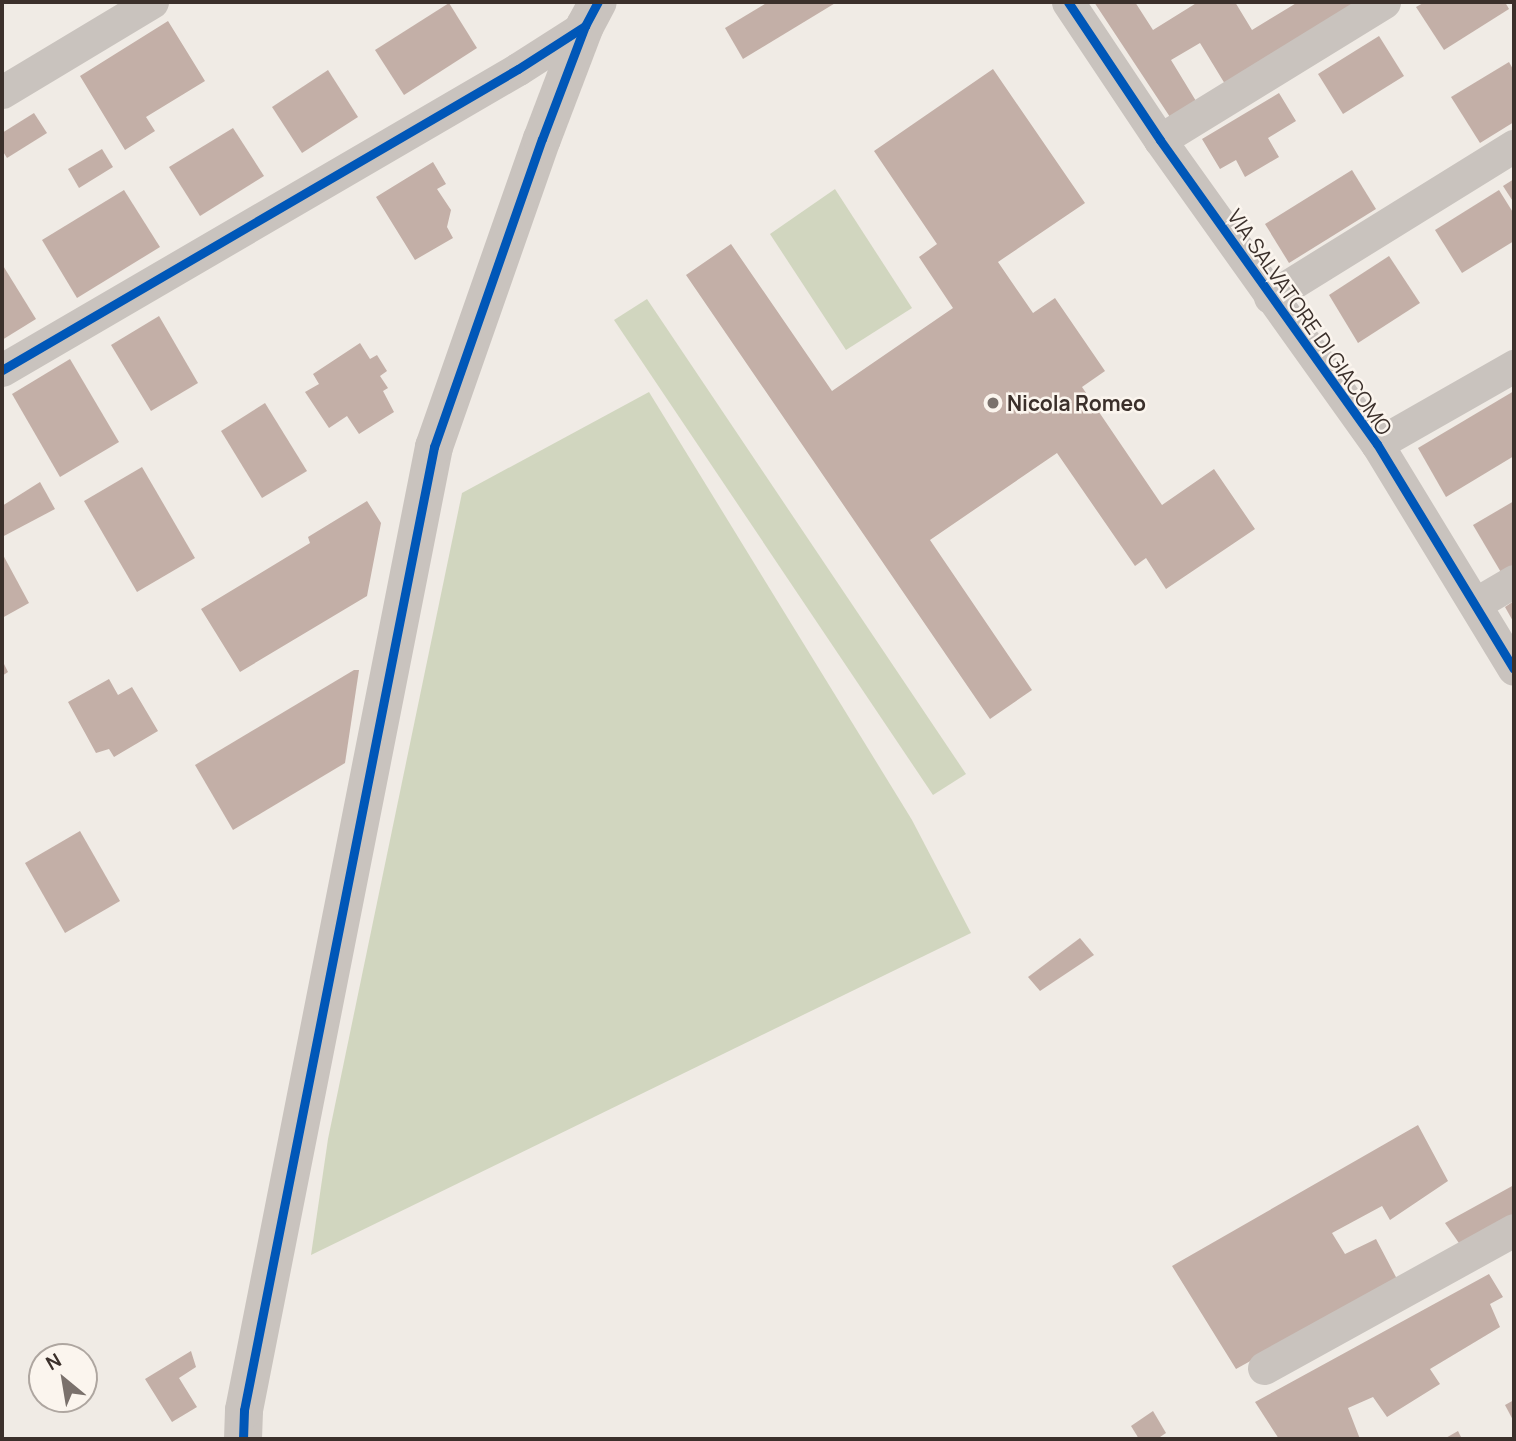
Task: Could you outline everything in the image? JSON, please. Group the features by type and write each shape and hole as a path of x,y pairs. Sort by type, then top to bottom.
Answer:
{"street":[{"path":"2,92 152,2"},
{"name":"VIA SALVATORE DI GIACOMO","path":"1068,2 1160,140 1377,444 1514,669"},
{"path":"1160,140 1384,2"},
{"path":"2,370 518,69 591,14"},
{"path":"243,1439 250,1383 434,447 591,14"},
{"path":"1270,297 1514,146"},
{"path":"1377,444 1514,366"},
{"path":"1475,604 1514,581"},
{"path":"1264,1368 1514,1230"}],"green space":[{"path":"835,189 912,308 846,350 770,234"},
{"path":"647,299 966,774 933,795 614,320"},
{"path":"649,392 912,820 971,933 311,1255 328,1139 462,493"}],"building":[{"path":"768,2 837,2 743,59 725,28"},
{"path":"1094,2 1135,2 1153,30 1198,2 1235,2 1252,30 1298,2 1360,2 1225,84 1200,43 1171,60 1196,101 1170,117"},
{"path":"1425,2 1505,2 1509,9 1444,50 1416,7"},
{"path":"449,3 477,48 404,95 375,50"},
{"path":"168,21 205,81 146,117 155,131 125,150 80,76"},
{"path":"1379,36 1404,76 1343,114 1318,74"},
{"path":"1509,62 1514,71 1514,122 1480,143 1451,97"},
{"path":"993,69 1085,203 998,262 1033,313 1055,298 1105,371 1082,387 1162,505 1214,469 1255,529 1166,589 1146,558 1135,566 1057,453 930,540 1032,690 990,719 686,275 731,244 832,391 953,308 919,257 937,244 874,151"},
{"path":"328,70 358,117 302,153 272,107"},
{"path":"1279,93 1296,121 1268,138 1279,157 1245,177 1236,160 1220,169 1202,139"},
{"path":"34,113 47,133 7,158 2,150 2,133"},
{"path":"233,128 264,176 200,216 169,167"},
{"path":"102,149 113,167 79,188 68,169"},
{"path":"433,162 446,184 437,189 451,210 447,227 453,238 415,260 376,197"},
{"path":"1352,170 1376,209 1289,263 1265,224"},
{"path":"1514,179 1514,203 1503,186"},
{"path":"124,190 160,247 77,298 42,240"},
{"path":"1499,190 1514,214 1514,241 1462,273 1435,230"},
{"path":"1389,256 1420,303 1358,343 1329,295"},
{"path":"2,264 36,319 2,340"},
{"path":"159,316 198,383 151,411 111,345"},
{"path":"360,343 370,359 377,355 387,371 380,376 388,388 383,391 394,412 359,434 347,416 329,428 305,392 319,384 313,374"},
{"path":"70,359 119,442 60,477 12,394"},
{"path":"1514,391 1514,456 1446,497 1418,448"},
{"path":"265,403 307,471 262,498 221,431"},
{"path":"142,467 195,558 137,592 84,501"},
{"path":"40,482 55,509 2,537 2,506"},
{"path":"367,501 381,523 367,596 240,672 201,609 310,543 308,537"},
{"path":"1514,501 1514,567 1502,574 1473,525"},
{"path":"2,553 29,603 2,618"},
{"path":"1514,601 1514,623 1505,607"},
{"path":"2,660 8,672 2,676"},
{"path":"354,670 359,670 345,763 233,830 195,765"},
{"path":"109,679 118,695 132,687 158,731 114,757 109,749 96,753 68,702"},
{"path":"80,831 120,901 65,933 25,863"},
{"path":"1080,938 1094,955 1040,991 1028,977"},
{"path":"1418,1125 1448,1181 1390,1220 1382,1206 1332,1233 1345,1254 1376,1239 1397,1279 1236,1369 1172,1266"},
{"path":"1514,1185 1514,1215 1461,1246 1445,1223"},
{"path":"1489,1274 1503,1297 1490,1304 1500,1327 1430,1369 1440,1384 1387,1417 1373,1397 1348,1408 1360,1439 1279,1439 1255,1402"},
{"path":"191,1351 196,1367 179,1378 197,1407 172,1422 145,1379"},
{"path":"1514,1400 1514,1422 1505,1405"},
{"path":"1153,1411 1166,1433 1157,1439 1139,1439 1131,1426"},
{"path":"1458,1431 1462,1439 1444,1439"}],"cycle path":[{"path":"243,1439 244,1410 434,447 542,139 585,26 598,2"},
{"path":"1068,2 1160,140 1377,444 1514,669"},
{"path":"2,370 518,69 585,26"}],"place":[{"name":"Nicola Romeo","path":"993,403"}]}
